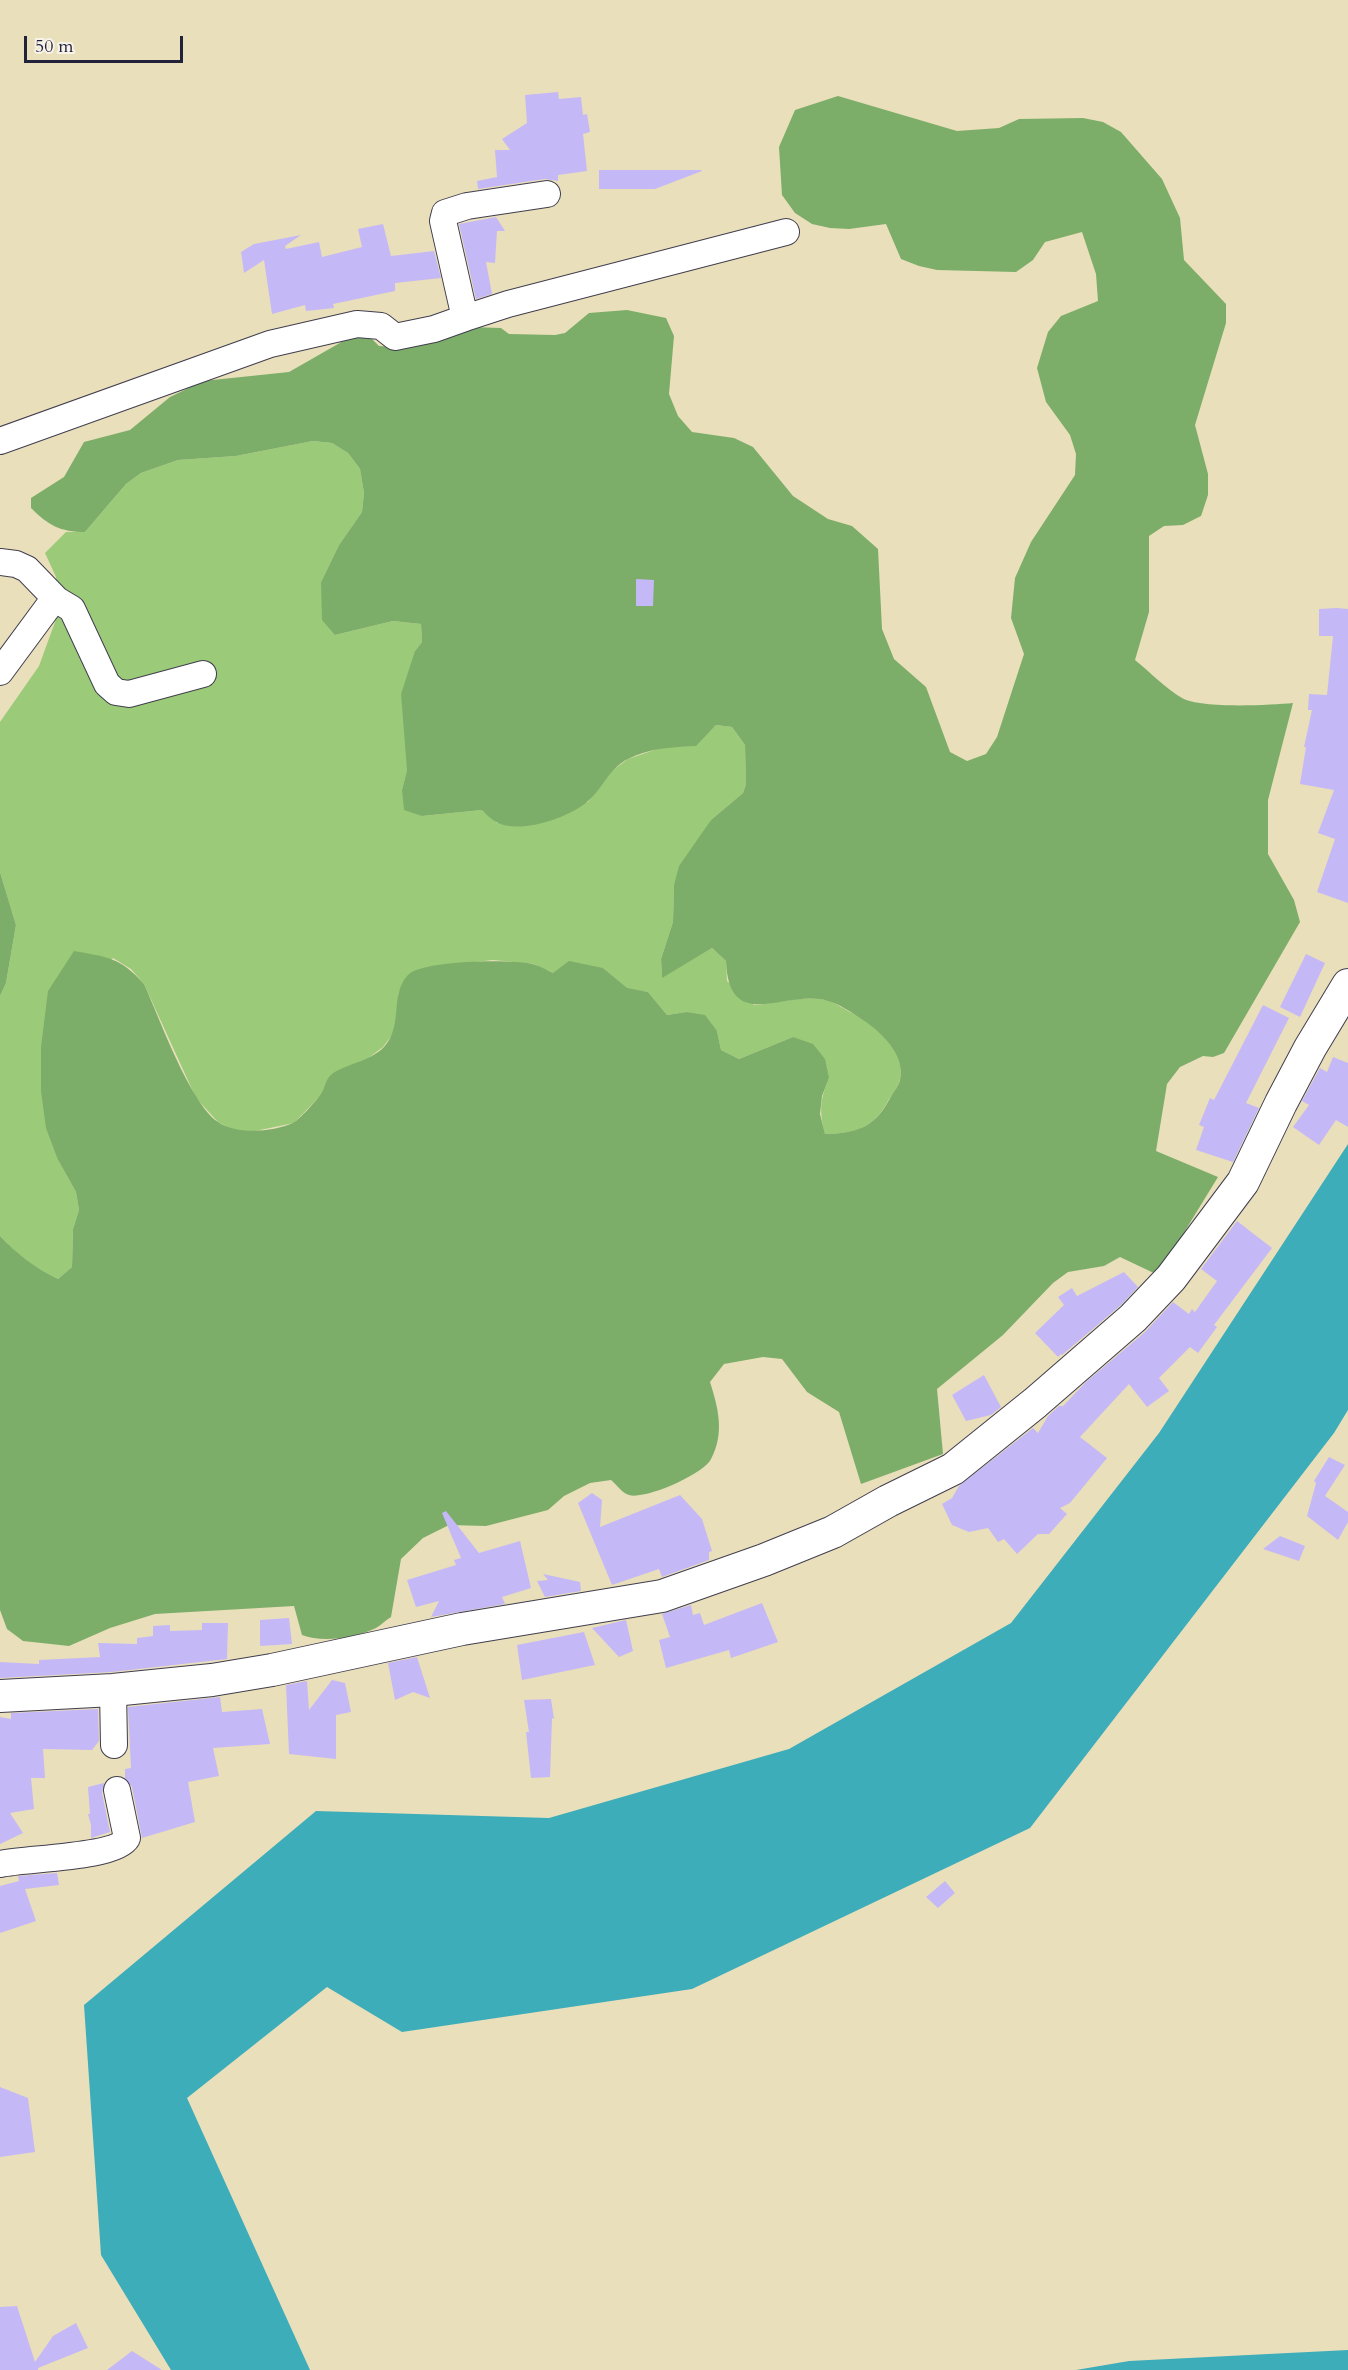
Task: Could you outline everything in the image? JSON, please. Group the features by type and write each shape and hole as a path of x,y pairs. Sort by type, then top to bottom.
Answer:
{"street":[{"path":"465,318 443,221 445,213 467,206 547,194"},
{"path":"0,441 270,344 357,324 381,326 395,337 434,329 508,304 786,232"},
{"path":"0,562 16,564 27,569 57,600 72,609 107,684 116,692 129,694 203,674"},
{"path":"0,672 51,603 57,600"},
{"path":"0,1696 113,1690 140,1685 212,1680 272,1670 462,1629 662,1596 764,1560 833,1532 888,1501 953,1469 1035,1403 1133,1318 1171,1278 1244,1182 1310,1048 1348,985"},
{"path":"113,1690 114,1745"},
{"path":"0,1864 106,1851 124,1844 127,1838 117,1790"}],"green space":[{"path":"838,96 957,131 999,128 1019,119 1083,118 1103,122 1121,132 1162,179 1180,218 1184,260 1226,304 1226,323 1195,425 1208,474 1208,495 1201,516 1183,525 1164,526 1149,536 1149,612 1135,660 1170,690 1191,701 1204,704 1236,705 1293,703 1268,800 1268,854 1294,900 1300,922 1224,1053 1213,1057 1203,1056 1180,1067 1167,1084 1156,1151 1218,1177 1158,1275 1120,1257 1104,1266 1068,1272 1053,1283 1003,1335 937,1389 943,1454 861,1484 839,1412 807,1392 782,1359 763,1357 724,1364 710,1382 718,1410 718,1440 711,1459 697,1472 660,1490 637,1496 626,1494 611,1480 590,1483 564,1496 548,1510 486,1526 449,1525 423,1538 401,1559 391,1617 376,1628 349,1637 329,1639 302,1635 294,1606 155,1614 110,1628 69,1646 23,1641 7,1629 0,1610 0,1236 27,1260 58,1279 72,1267 73,1229 79,1210 76,1192 58,1160 46,1128 41,1091 41,1047 48,991 74,951 120,963 144,984 176,1058 197,1097 207,1112 218,1122 235,1129 265,1130 296,1121 319,1097 332,1074 372,1056 384,1047 394,1029 399,992 408,975 430,966 467,962 521,962 537,965 553,973 569,961 603,968 627,988 648,992 667,1015 686,1012 705,1015 717,1031 721,1050 739,1059 793,1037 813,1044 825,1059 829,1078 822,1096 820,1114 825,1134 855,1130 870,1123 883,1109 897,1087 901,1070 895,1052 883,1036 836,1004 812,999 763,1004 749,1003 737,997 730,984 726,961 712,948 662,978 661,959 673,922 674,885 679,866 711,820 743,793 746,784 745,745 732,727 716,725 696,746 653,750 628,759 611,773 587,802 568,814 543,823 530,826 506,826 494,821 482,810 422,816 404,810 402,790 407,770 401,694 415,651 422,642 421,624 393,621 335,635 322,620 321,582 339,545 362,512 364,493 360,469 348,453 332,443 313,441 236,456 178,460 141,473 126,484 85,532 68,531 49,523 31,508 31,498 64,477 84,442 130,430 170,397 203,381 289,372 352,336 372,339 379,346 400,347 470,327 501,328 509,334 555,335 565,333 589,313 627,310 666,318 674,336 669,394 678,416 692,432 734,438 753,447 793,496 828,519 852,526 878,549 882,629 894,659 926,687 950,752 967,761 986,754 997,737 1024,654 1011,618 1015,578 1031,542 1075,475 1076,454 1070,435 1046,402 1037,368 1048,332 1061,316 1098,301 1096,274 1082,232 1045,242 1033,260 1016,272 937,270 901,259 886,224 849,229 830,228 812,224 795,213 782,195 779,147 795,110"},
{"path":"313,441 332,443 348,453 360,469 364,493 362,512 339,545 321,582 335,635 393,621 421,624 422,642 415,651 407,770 402,790 422,816 482,810 497,823 588,802 613,770 628,759 663,747 695,746 716,725 732,727 745,745 746,784 743,793 711,820 674,885 673,922 661,959 662,977 712,948 726,961 727,981 754,1005 800,999 827,1000 870,1024 893,1049 901,1068 897,1087 871,1123 855,1130 825,1134 821,1105 829,1078 793,1037 739,1059 721,1050 717,1031 686,1012 667,1015 648,992 627,989 603,968 553,973 534,964 493,960 427,967 399,991 395,1031 383,1047 367,1059 331,1075 321,1095 294,1123 255,1131 235,1131 218,1122 196,1098 144,984 131,969 113,958 41,1047 58,1160 76,1192 79,1210 73,1229 72,1267 58,1279 27,1260 0,1236 0,996 6,983 16,925 0,872 0,722 39,666 59,611 56,577 45,553 66,532 85,532 126,484 141,473 178,460 236,456"},
{"path":"0,872 16,925 6,983 0,996"}],"water":[{"path":"1348,1144 1348,1410 1334,1433 1030,1828 692,1989 402,2032 327,1987 187,2098 310,2370 171,2370 101,2255 84,2005 316,1811 549,1818 789,1749 1011,1623 1159,1433"},
{"path":"1348,2350 1348,2370 1076,2370 1129,2361"}],"building":[{"path":"558,92 559,99 581,97 583,115 587,114 590,132 583,134 587,171 558,175 558,181 545,179 478,189 477,181 497,177 495,150 510,150 502,139 527,123 525,95"},
{"path":"599,170 702,171 655,189 599,189"},
{"path":"496,217 505,231 497,231 495,263 486,262 492,294 476,299 459,224"},
{"path":"383,224 391,256 434,251 441,278 395,283 395,291 333,304 334,308 306,311 305,305 272,314 264,260 244,273 241,252 254,244 301,235 285,246 286,249 319,242 322,257 362,247 358,229"},
{"path":"636,579 654,580 653,606 636,606"},
{"path":"1319,609 1348,609 1348,903 1317,892 1335,839 1318,833 1334,790 1300,784 1306,747 1304,747 1312,710 1308,710 1309,694 1327,695 1333,636 1319,636"},
{"path":"1306,954 1325,963 1300,1017 1280,1007"},
{"path":"1263,1005 1289,1018 1246,1103 1259,1108 1233,1162 1196,1150 1204,1127 1199,1125 1210,1098 1214,1100"},
{"path":"1333,1057 1348,1063 1348,1127 1336,1120 1319,1145 1293,1127 1309,1105 1302,1101 1320,1068 1327,1072"},
{"path":"1237,1221 1272,1248 1214,1325 1217,1327 1198,1353 1190,1347 1159,1378 1169,1391 1147,1407 1129,1384 1080,1437 1107,1458 1070,1503 1060,1508 1067,1514 1049,1534 1038,1534 1017,1554 1004,1539 998,1542 988,1528 969,1532 952,1525 942,1504 952,1498 959,1486 1033,1428 1038,1433 1048,1416 1059,1406 1063,1406 1086,1382 1145,1332 1173,1302 1189,1314 1192,1309 1195,1312 1217,1281 1201,1269"},
{"path":"1124,1272 1138,1287 1121,1305 1062,1355 1058,1357 1035,1333 1064,1305 1058,1297 1072,1288 1077,1296"},
{"path":"984,1375 1001,1407 991,1415 966,1421 952,1395"},
{"path":"1329,1457 1345,1465 1325,1496 1348,1512 1348,1522 1338,1540 1307,1516 1316,1483 1314,1481"},
{"path":"592,1493 602,1500 600,1527 680,1495 702,1519 712,1551 709,1552 709,1560 662,1577 659,1569 612,1585 578,1503"},
{"path":"446,1511 479,1553 520,1541 531,1588 502,1597 505,1604 431,1617 439,1601 416,1607 407,1580 456,1565 454,1560 461,1558 442,1513"},
{"path":"1280,1536 1305,1546 1299,1561 1263,1549"},
{"path":"543,1574 580,1582 581,1591 545,1597 537,1581 548,1580"},
{"path":"762,1603 778,1642 731,1658 729,1650 666,1668 659,1640 670,1637 662,1614 691,1605 693,1615 700,1613 704,1625"},
{"path":"289,1618 292,1644 260,1646 260,1620"},
{"path":"626,1620 633,1651 619,1657 592,1628"},
{"path":"202,1623 228,1623 227,1659 112,1672 0,1678 0,1662 39,1664 39,1660 100,1657 98,1643 137,1644 137,1638 153,1636 153,1626 170,1625 170,1631 202,1630"},
{"path":"584,1632 595,1665 522,1680 517,1645"},
{"path":"417,1657 430,1698 413,1692 395,1700 388,1663"},
{"path":"332,1680 345,1683 351,1712 336,1715 336,1759 289,1754 286,1685 307,1681 309,1710"},
{"path":"220,1697 222,1712 262,1709 270,1744 213,1748 219,1776 188,1782 195,1822 142,1838 132,1787 125,1778 125,1769 131,1768 128,1707"},
{"path":"551,1699 554,1719 552,1718 550,1777 531,1778 526,1732 529,1732 524,1700"},
{"path":"98,1709 99,1741 92,1750 43,1749 45,1778 31,1778 34,1809 10,1813 23,1833 0,1844 0,1717 11,1719 11,1713"},
{"path":"104,1783 102,1793 110,1832 91,1838 88,1787"},
{"path":"57,1873 59,1885 25,1889 36,1921 0,1933 0,1886 19,1881 18,1876"},
{"path":"945,1881 955,1893 938,1908 926,1897"},
{"path":"0,2087 28,2098 35,2152 0,2157"},
{"path":"17,2306 35,2362 53,2336 76,2323 88,2348 38,2368 38,2370 0,2370 0,2307"},
{"path":"132,2351 162,2370 107,2370"}]}
